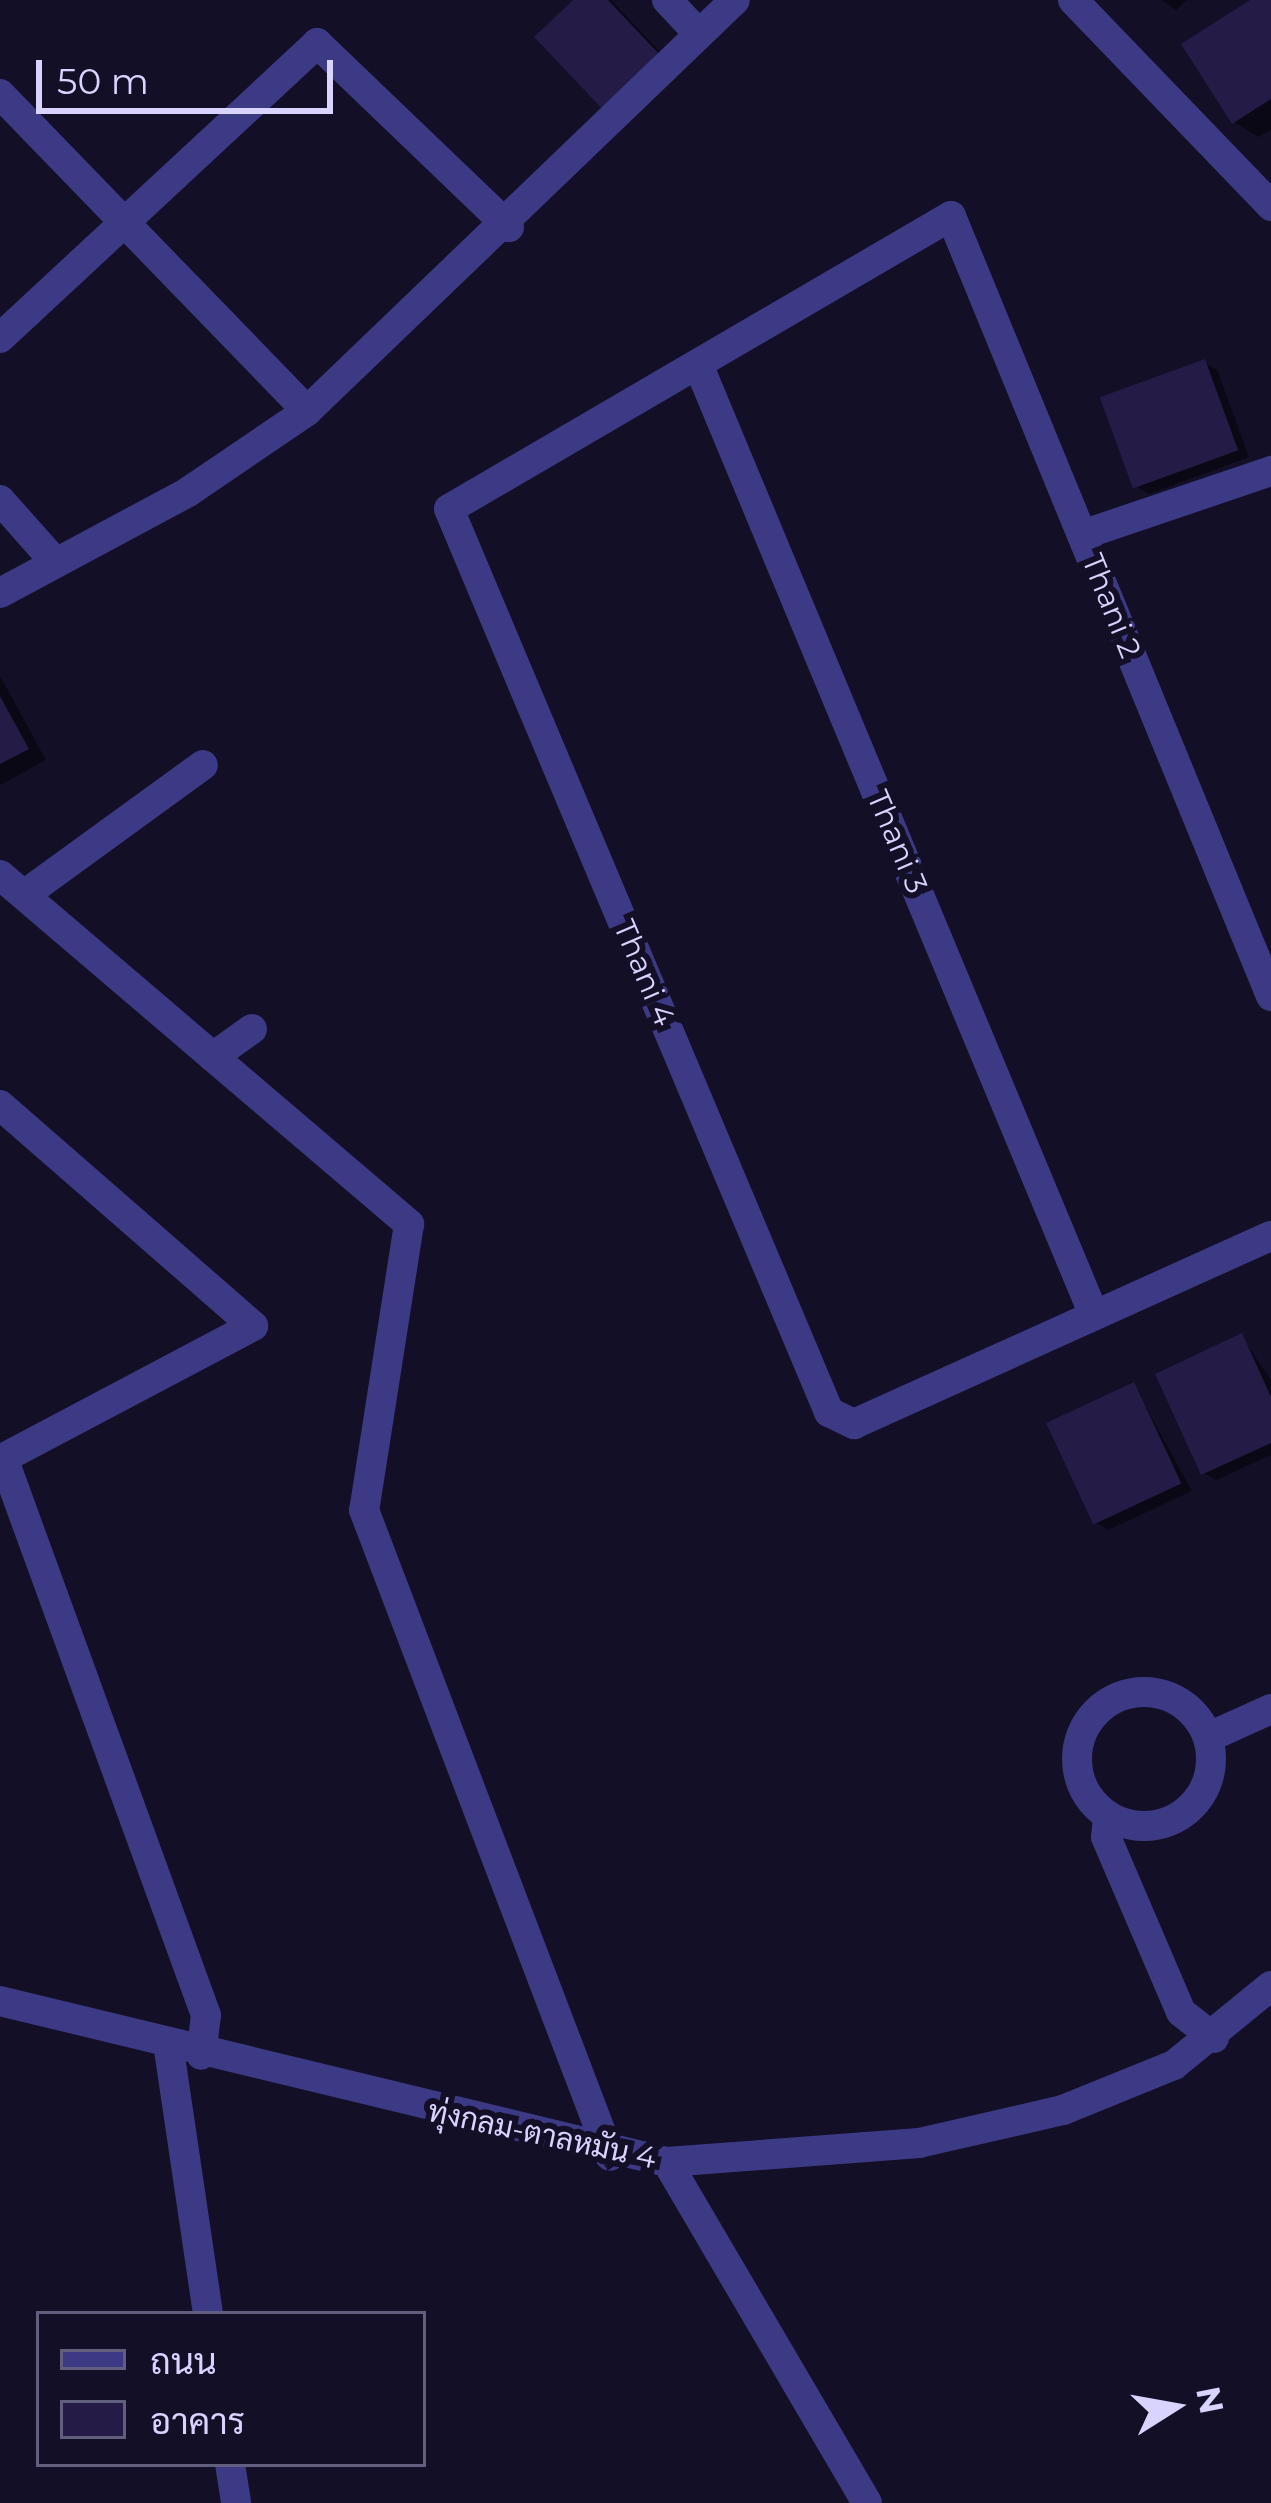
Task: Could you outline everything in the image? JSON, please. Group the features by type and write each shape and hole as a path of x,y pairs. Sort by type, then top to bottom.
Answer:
{"street":[{"path":"667,0 699,34"},
{"path":"0,593 188,492 307,411 508,227 735,0"},
{"path":"1073,0 1271,206"},
{"path":"0,338 317,43 508,227"},
{"path":"0,94 307,411"},
{"name":"Thani 2","path":"700,369 951,217 1271,996"},
{"name":"Thani 4","path":"700,369 449,509 829,1412 854,1424 1094,1315"},
{"name":"Thani 3","path":"700,369 1094,1315"},
{"path":"1082,535 1271,471"},
{"path":"0,500 55,562"},
{"path":"203,765 12,885 409,1224 364,1510 610,2156"},
{"path":"213,1057 252,1029"},
{"path":"0,1105 253,1327 2,1459 206,2015 201,2055"},
{"path":"1094,1315 1271,1236"},
{"path":"1148,1690 1173,1697 1209,1737 1205,1788 1188,1811 1135,1826 1108,1816 1079,1776 1081,1739 1101,1706 1148,1690"},
{"path":"1209,1737 1271,1709"},
{"path":"1108,1816 1106,1837 1181,2012 1214,2038"},
{"name":"ทุ่งกลม-ตาลหมัน 4","path":"0,2001 610,2156 667,2162 939,2138 1122,2089 1214,2038 1271,1985"},
{"path":"168,2043 208,2311"},
{"path":"667,2162 867,2503"},
{"path":"230,2467 236,2503"}],"building":[{"path":"573,0 608,0 663,58 606,113 534,37"},
{"path":"1250,0 1271,0 1271,99 1232,124 1181,44"},
{"path":"1205,359 1238,450 1133,488 1100,397"},
{"path":"0,696 29,749 0,764"},
{"path":"1242,1333 1271,1397 1271,1443 1201,1475 1155,1374"},
{"path":"1134,1382 1181,1484 1093,1525 1046,1423"}]}
